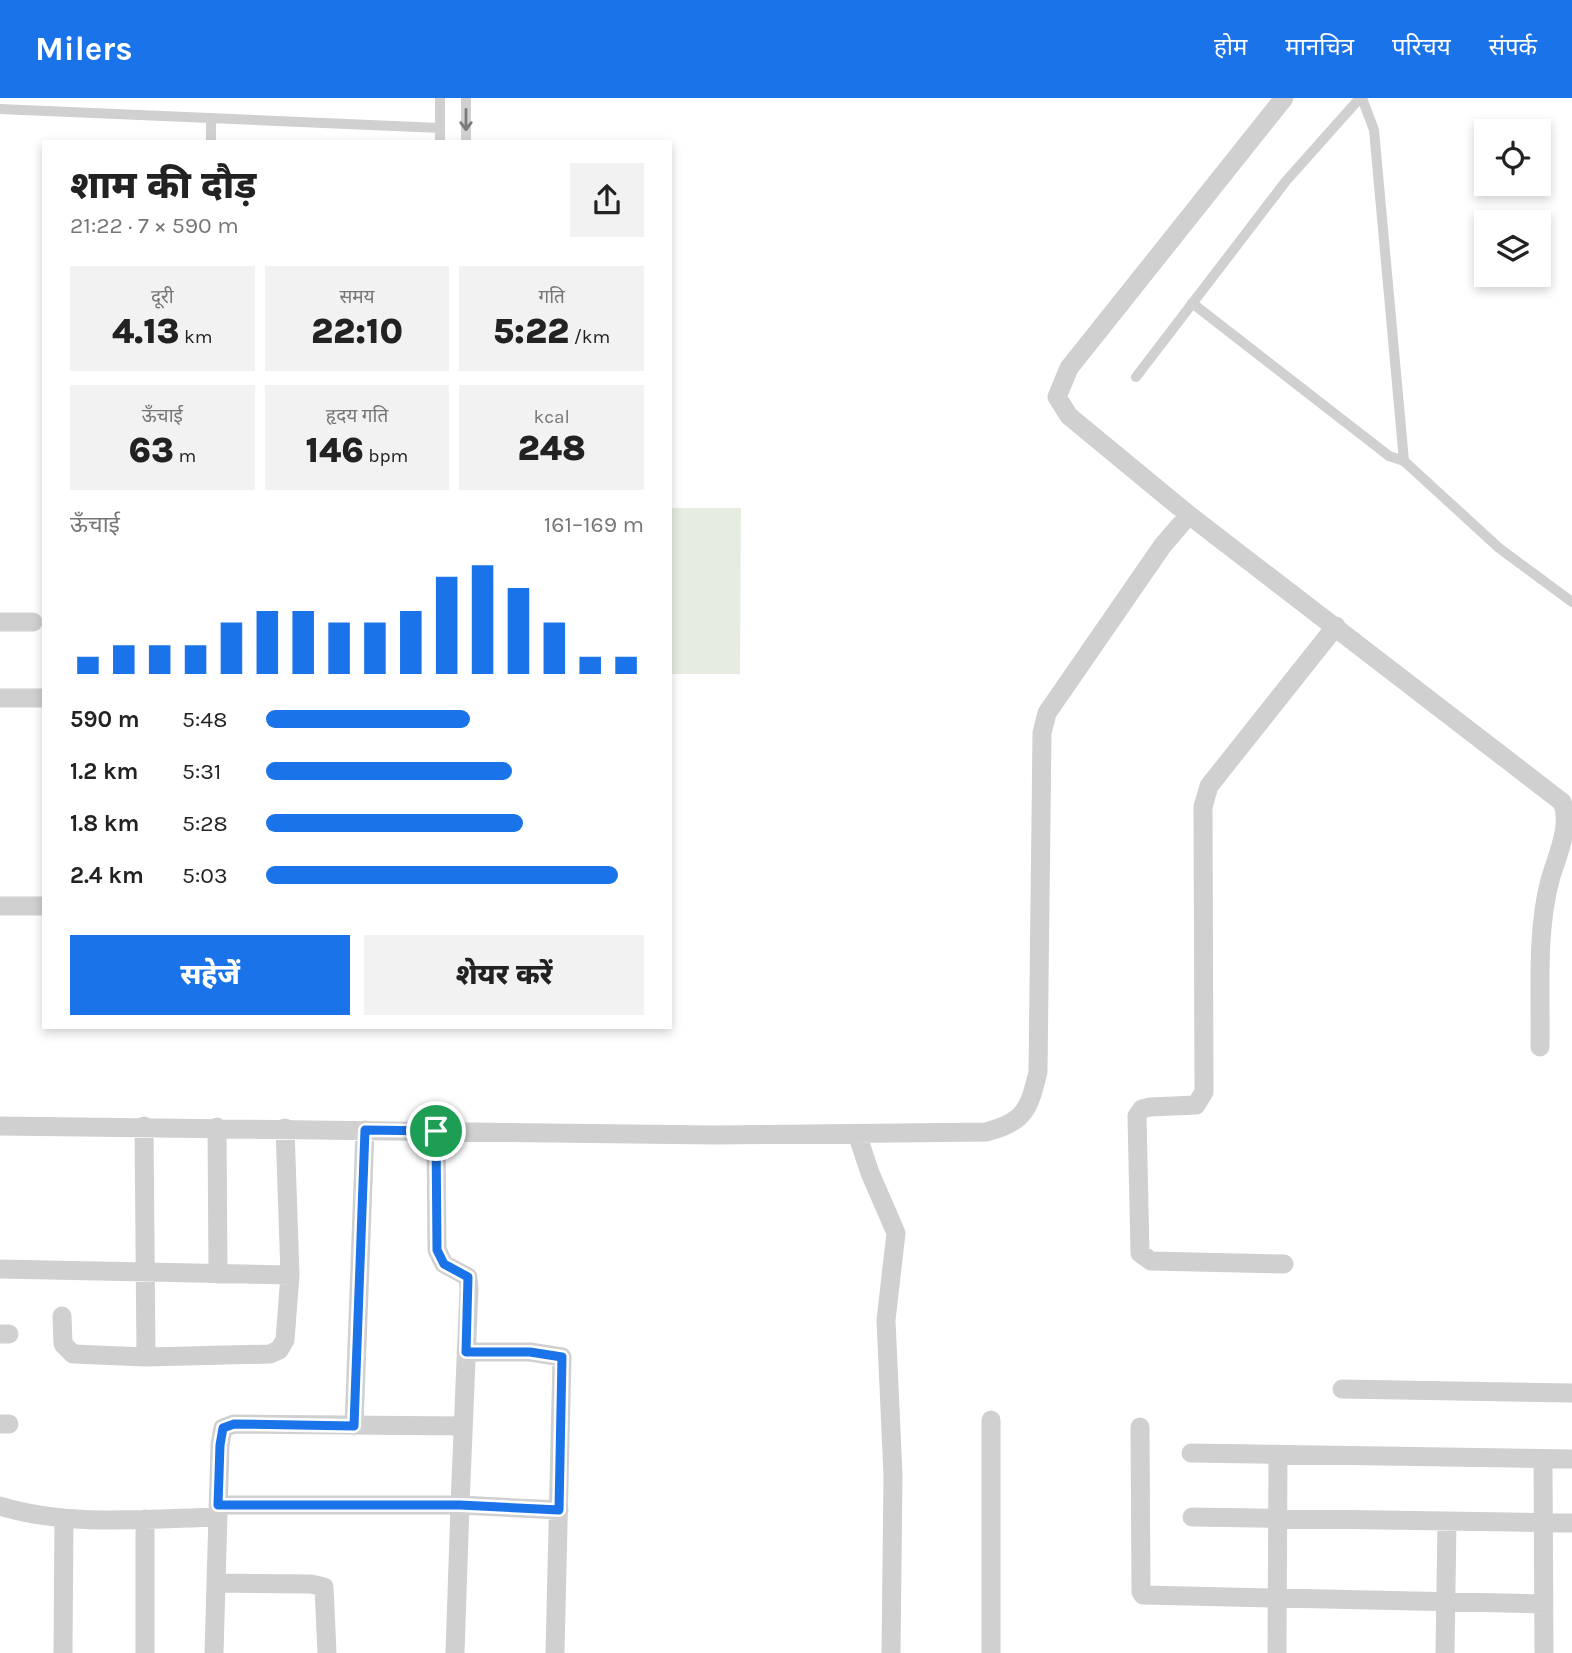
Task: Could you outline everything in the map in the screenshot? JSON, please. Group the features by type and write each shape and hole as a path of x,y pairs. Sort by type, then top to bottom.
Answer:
{"street":[{"path":"1284,98 1069,368 1059,389 1061,406 1069,416 1189,515 1562,802 1568,812 1543,915 1540,1048"},
{"path":"0,1126 857,1134 986,1132 1016,1122 1031,1104 1038,1072 1042,733 1047,713 1163,545 1189,515"},
{"path":"0,622 33,622"},
{"path":"1284,1264 1151,1261 1143,1258 1140,1253 1137,1116 1142,1109 1150,1107 1196,1105 1204,1092 1203,807 1209,786 1336,626"},
{"path":"0,698 42,698"},
{"path":"0,906 42,906"},
{"path":"144,1126 146,1357"},
{"path":"217,1127 218,1274"},
{"path":"62,1316 63,1344 73,1354 146,1357 270,1354 279,1350 285,1340 290,1275 285,1128"},
{"path":"354,1426 365,1130"},
{"path":"436,1131 437,1250 444,1264 468,1277 455,1653"},
{"path":"857,1134 895,1233 886,1334 893,1475 891,1653"},
{"path":"0,1269 290,1275"},
{"path":"466,1352 530,1352 562,1357 555,1653"},
{"path":"1342,1389 1572,1393"},
{"path":"991,1420 991,1653"},
{"path":"214,1653 220,1445 223,1428 234,1424 463,1426"},
{"path":"1140,1427 1141,1591 1147,1595 1544,1604"},
{"path":"1191,1453 1572,1459"},
{"path":"1277,1653 1278,1455"},
{"path":"1543,1459 1544,1653"},
{"path":"0,1506 31,1515 64,1518 145,1519 218,1511 460,1505 559,1510"},
{"path":"1192,1517 1572,1523"},
{"path":"62,1653 64,1518"},
{"path":"145,1519 145,1653"},
{"path":"1445,1653 1447,1521"},
{"path":"216,1583 311,1584 324,1587 327,1653"}],"lane":[{"path":"440,98 440,140"},
{"path":"466,98 466,140"},
{"path":"1136,377 1286,181 1361,98 1374,130 1404,461"},
{"path":"0,109 440,128"},
{"path":"211,120 211,140"},
{"path":"1192,303 1389,456 1404,461 1499,548 1572,602"}],"shaded area":[{"path":"672,508 741,508 740,674 672,674"}],"route":[{"path":"365,1130 436,1131 437,1250 444,1264 468,1277 466,1352 530,1352 562,1357 564,1365 559,1510 460,1505 218,1505 223,1428 234,1424 354,1426 365,1130"}]}
